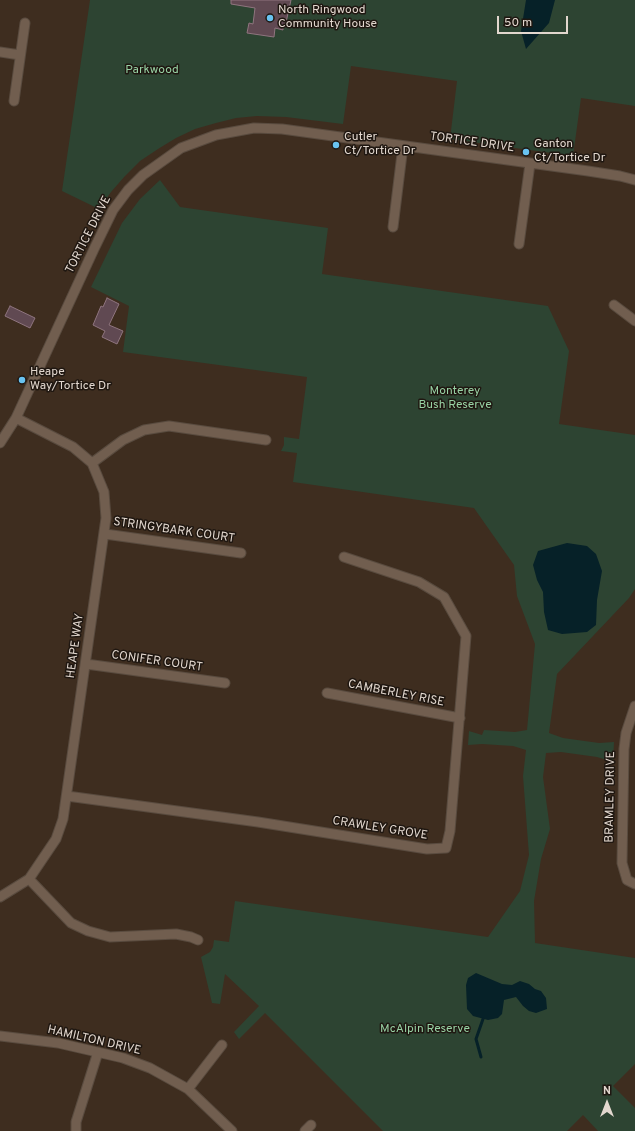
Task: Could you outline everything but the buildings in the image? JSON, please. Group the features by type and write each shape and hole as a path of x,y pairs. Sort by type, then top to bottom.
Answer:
{"street":[{"path":"14,101 25,22"},
{"path":"0,52 20,55"},
{"name":"TORTICE DRIVE","path":"0,443 16,418 113,210 128,190 143,175 181,148 216,135 254,128 289,130 594,172 635,180"},
{"path":"393,227 403,146"},
{"path":"519,244 530,164"},
{"path":"614,305 635,321"},
{"name":"HEAPE WAY","path":"0,898 29,879 56,839 64,818 105,534 106,518 104,492 92,463 73,447 16,418"},
{"path":"92,463 123,440 144,430 169,426 266,440"},
{"name":"STRINGYBARK COURT","path":"105,534 241,553"},
{"name":"CRAWLEY GROVE","path":"67,796 258,822 427,850 446,848 450,831 466,636 444,597 419,582 344,556"},
{"name":"CONIFER COURT","path":"86,664 225,683"},
{"name":"CAMBERLEY RISE","path":"327,693 460,718"},
{"name":"BRAMLEY DRIVE","path":"635,706 624,749 622,863 627,880 635,884"},
{"path":"29,879 71,923 88,932 110,937 176,934 198,940"},
{"name":"HAMILTON DRIVE","path":"0,1036 58,1043 123,1058 150,1068 188,1089 232,1131"},
{"path":"188,1089 222,1045"},
{"path":"76,1131 76,1122 98,1052"}],"green space":[{"name":"Parkwood","path":"90,0 635,0 635,106 581,98 573,156 450,139 457,81 351,66 343,124 286,117 257,116 236,118 195,129 176,138 140,161 111,192 99,209 62,191"},
{"path":"160,180 180,207 328,228 322,274 548,306 569,351 559,424 635,435 635,589 629,598 557,674 549,733 563,738 599,743 614,742 613,762 597,757 561,752 546,753 543,777 550,829 541,859 534,901 535,943 635,958 635,1064 613,1086 635,1108 635,1131 598,1131 583,1115 567,1131 383,1131 265,1013 239,1039 234,1032 259,1006 225,974 220,1004 212,1003 201,957 210,952 213,947 214,940 229,942 235,901 488,937 520,891 529,855 523,776 526,750 513,746 482,744 468,745 469,731 482,735 484,730 515,732 527,730 535,644 517,596 514,565 474,508 293,482 297,453 281,451 284,445 284,437 299,439 307,377 123,352 129,306 91,287 122,223 140,199"}],"water":[{"path":"526,0 555,0 549,23 526,49 521,31"},
{"path":"567,543 587,546 596,554 602,571 597,600 596,625 587,632 562,634 548,630 544,612 543,592 537,580 533,565 538,551"},
{"path":"476,973 502,984 512,985 520,981 529,984 535,989 541,991 546,998 547,1009 536,1013 529,1011 516,997 504,1000 502,1014 498,1018 488,1020 473,1016 467,1009 466,985 468,978"}],"waterway":[{"path":"481,1057 476,1039 483,1019"}],"place":[{"name":"North Ringwood Community House","path":"270,18"},
{"name":"Cutler Ct/Tortice Dr","path":"336,145"},
{"name":"Ganton Ct/Tortice Dr","path":"526,152"},
{"name":"Heape Way/Tortice Dr","path":"22,380"}],"park label":[{"name":"Monterey Bush Reserve","path":"455,399"},
{"name":"McAlpin Reserve","path":"425,1030"}]}
